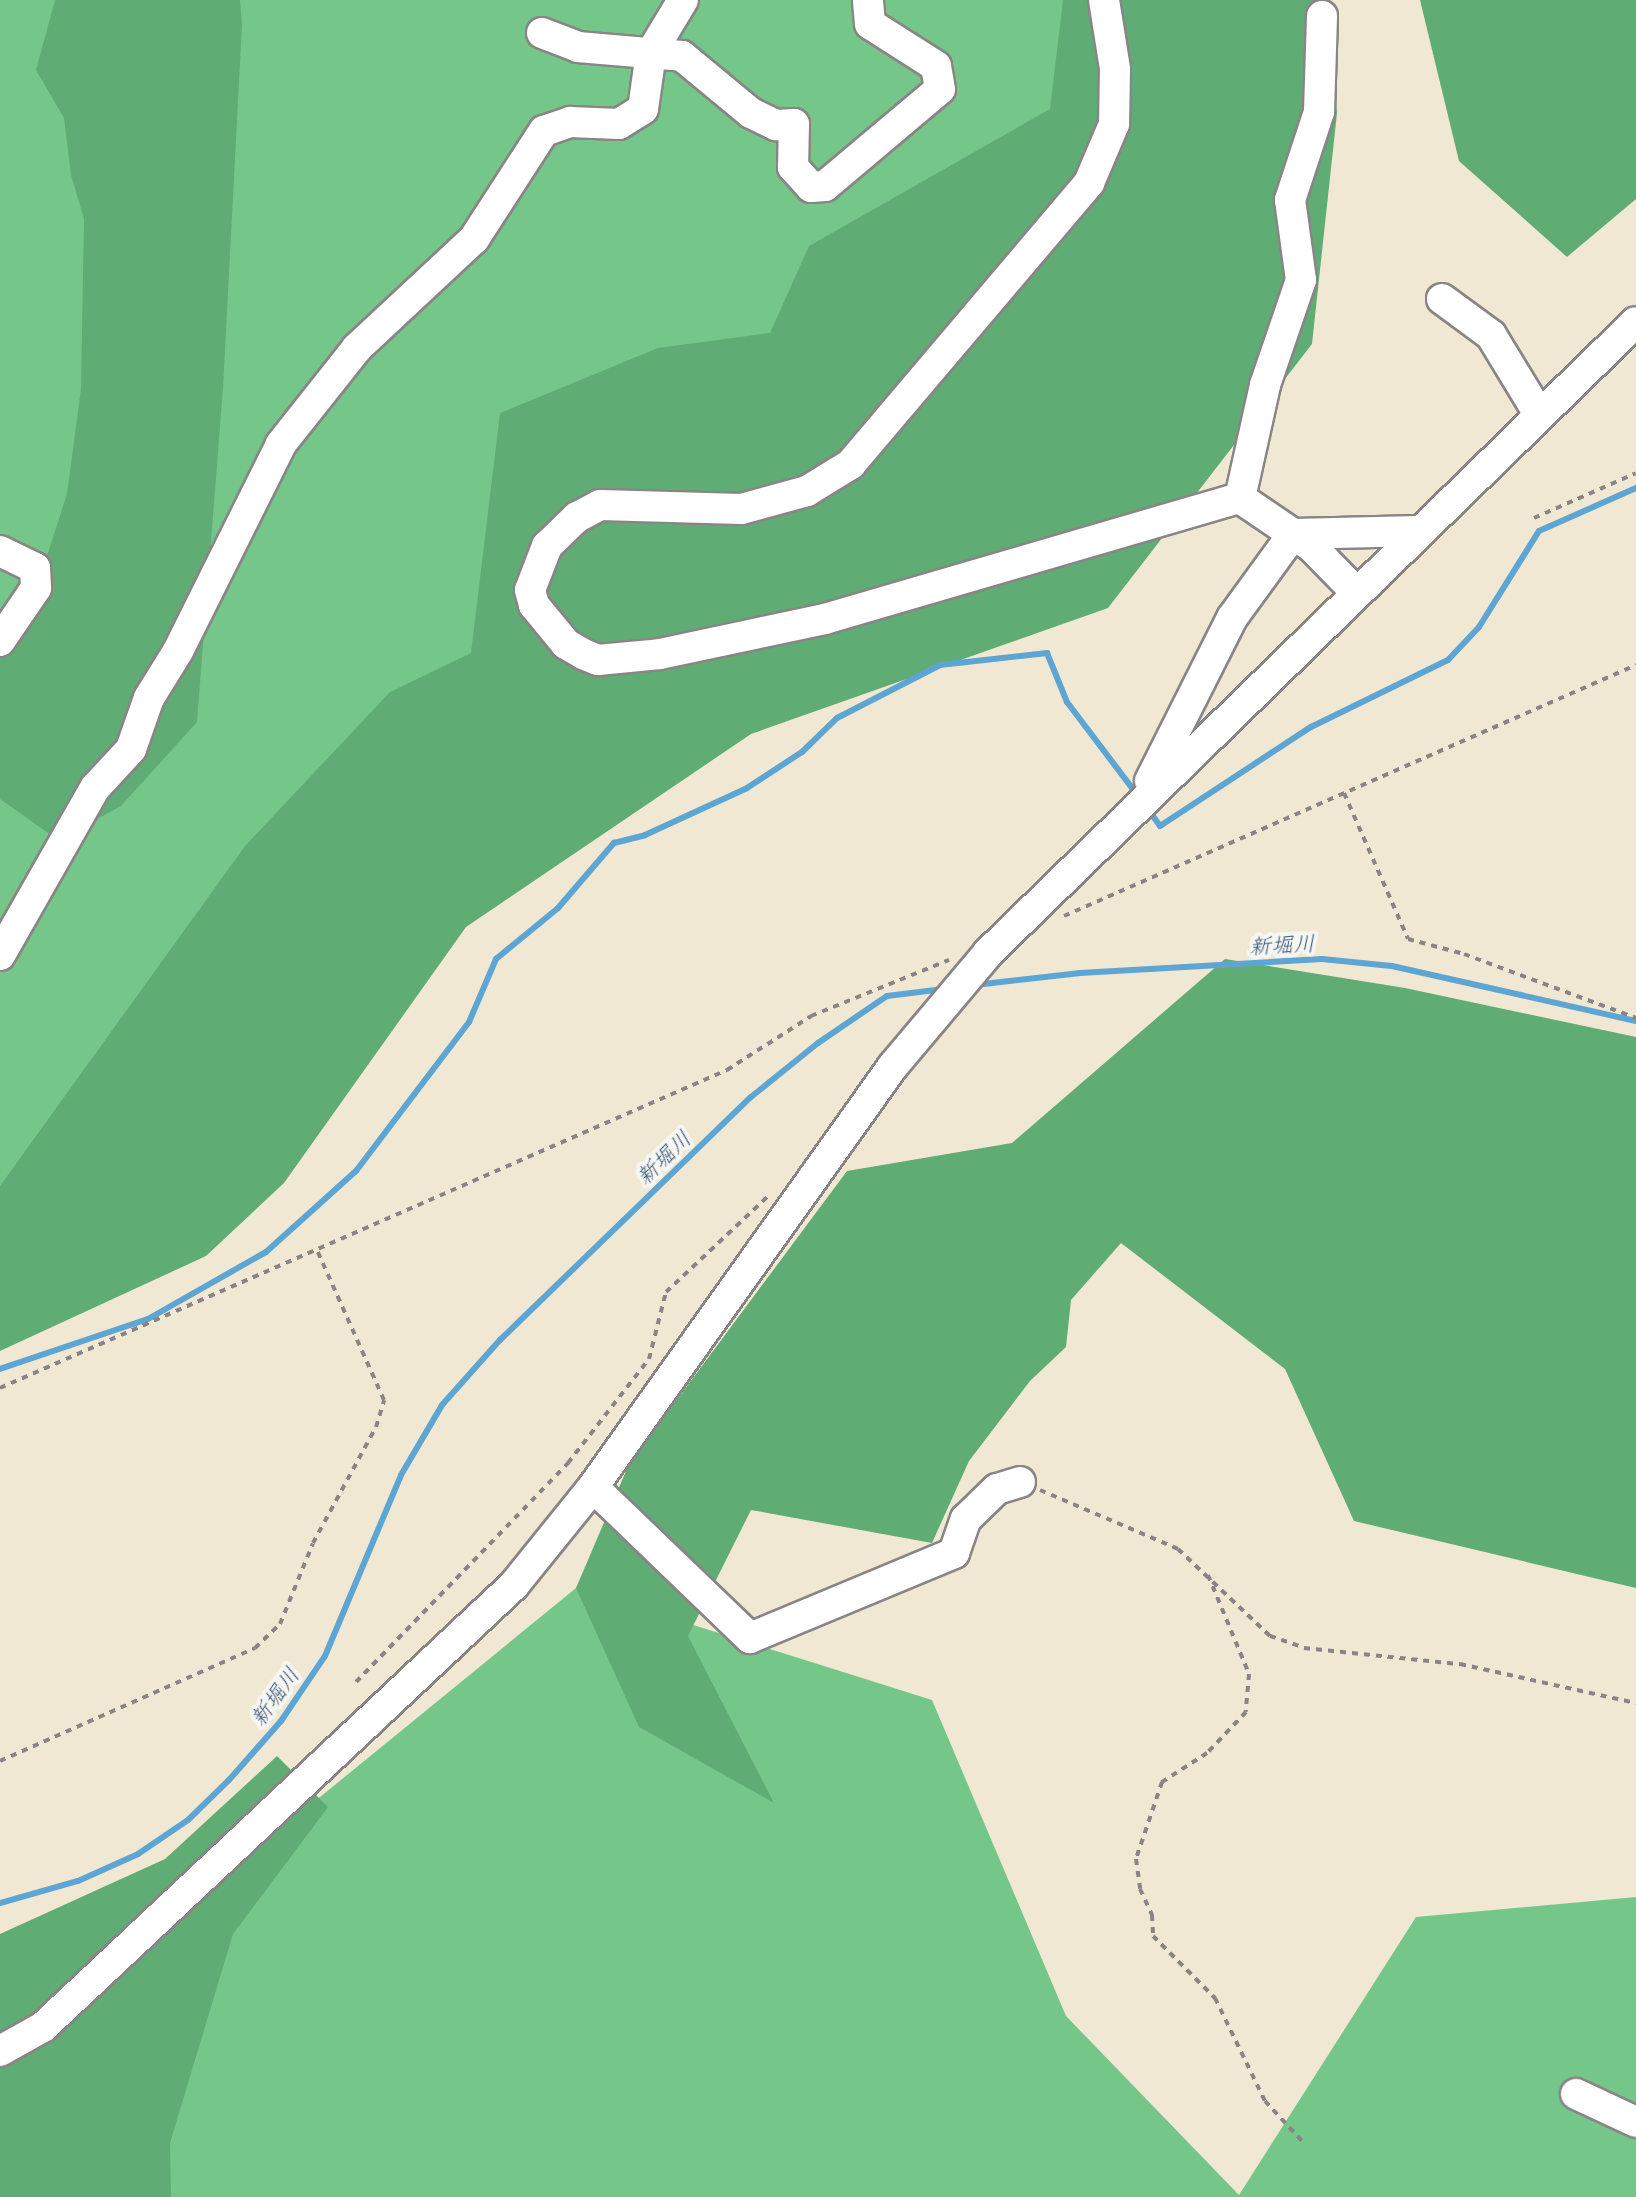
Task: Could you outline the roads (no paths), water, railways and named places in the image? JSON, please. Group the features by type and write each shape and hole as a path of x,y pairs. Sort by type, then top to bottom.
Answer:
{"street":[{"path":"0,955 95,788 131,749 149,698 178,651 281,444 357,348 474,239 544,131 570,122 619,124 643,109 651,53 683,0"},
{"path":"542,33 578,47 682,56 751,113 776,125 794,124 793,167 811,187 825,186 940,89 936,66 870,24 868,0"},
{"path":"1104,0 1115,69 1114,124 1089,183 851,464 807,491 741,509 600,505 577,517 547,546 530,590 534,605 566,644 598,660 660,654 825,619 1240,498"},
{"path":"1240,498 1265,385 1301,280 1290,200 1319,112 1322,16"},
{"path":"1442,299 1491,335 1539,414"},
{"path":"0,2051 43,2027 514,1585 593,1487 893,1066 988,953 1355,591 1636,322"},
{"path":"1240,498 1293,534 1355,591"},
{"path":"1293,534 1418,531"},
{"path":"1139,804 1232,618 1293,534"},
{"path":"0,551 35,568 36,588 0,641"},
{"path":"593,1487 750,1638 954,1553 966,1519 997,1489 1020,1482"},
{"path":"1576,2094 1636,2122"}],"waterway":[{"path":"1147,808 1160,826 1311,727 1448,660 1479,627 1539,531 1636,488"},
{"path":"0,1369 148,1319 266,1252 356,1171 469,1022 496,959 558,908 614,843 645,835 747,788 802,752 837,718 940,665 1047,653 1067,702 1138,796"},
{"name":"新堀川","path":"975,985 1080,973 1322,959 1392,966 1636,1021"},
{"name":"新堀川","path":"0,1903 78,1881 138,1854 188,1820 229,1780 281,1721 325,1656 401,1475 442,1405 500,1340 751,1097 818,1043 887,996 944,989"}]}
